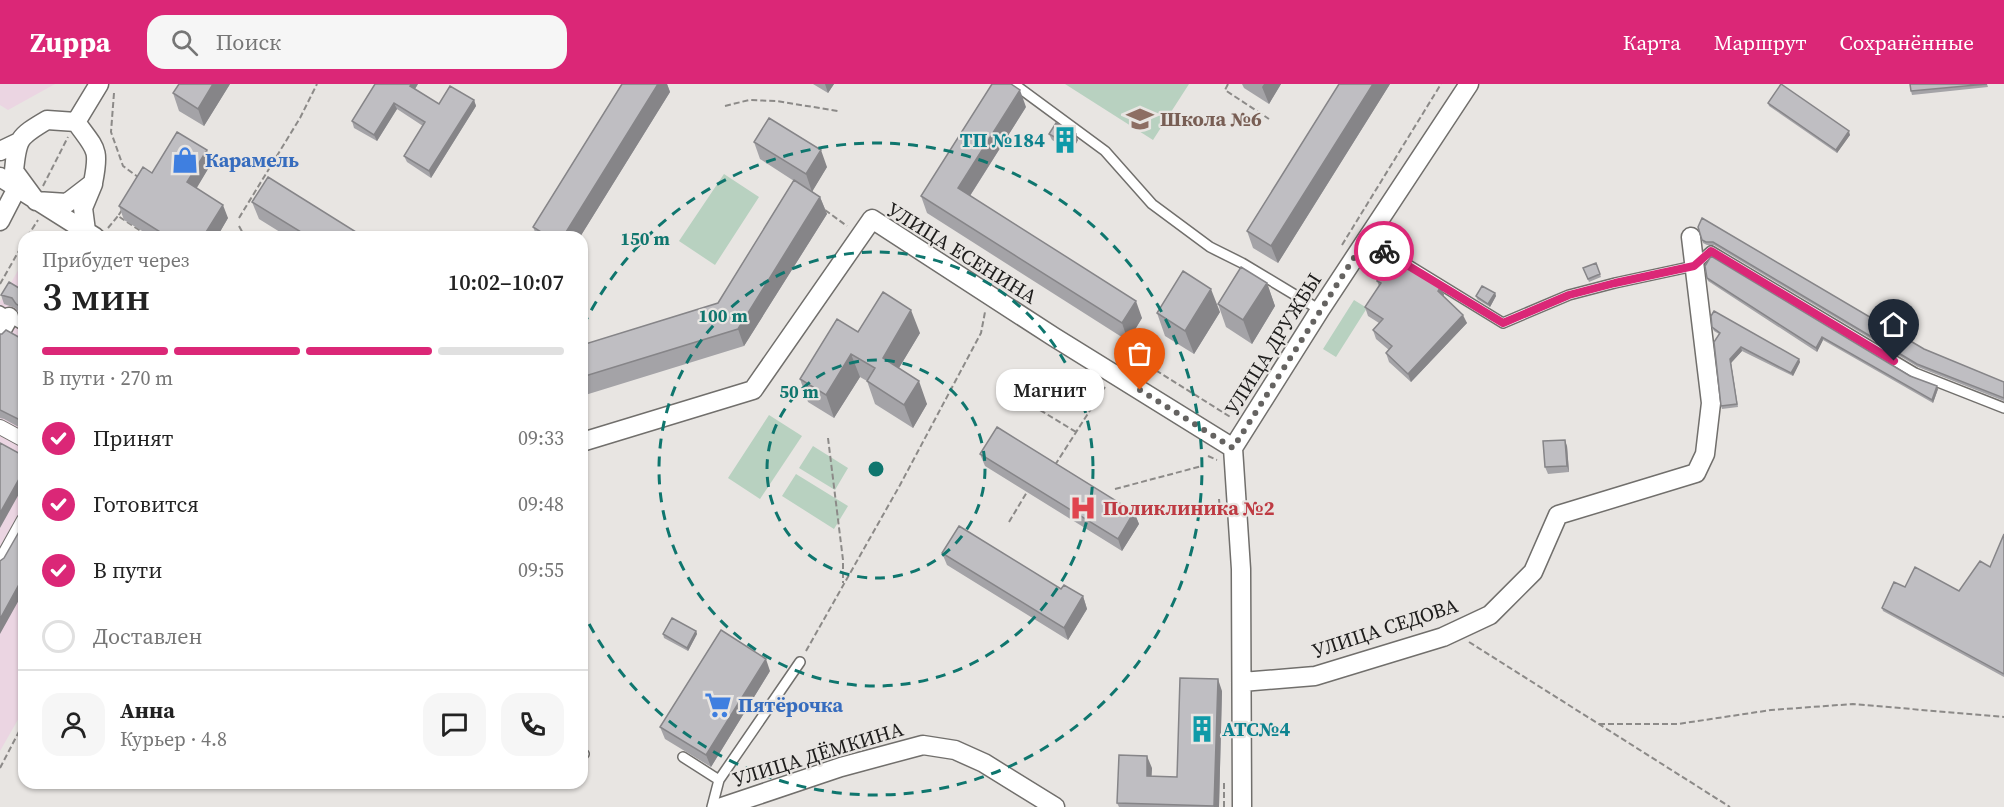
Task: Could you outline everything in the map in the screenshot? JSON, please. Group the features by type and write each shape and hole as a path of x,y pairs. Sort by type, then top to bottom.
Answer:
{"street":[{"name":"УЛИЦА ДРУЖБЫ","path":"1231,447 1469,84"},
{"path":"76,122 107,85"},
{"path":"0,151 17,143 30,130 47,120 76,122"},
{"path":"76,122 97,152 98,160 93,183 83,208 95,231"},
{"path":"17,143 14,171 36,201"},
{"path":"0,177 36,201 94,231"},
{"path":"36,201 67,203 93,183"},
{"path":"0,221 16,188"},
{"name":"УЛИЦА ЕСЕНИНА","path":"588,440 753,390 872,219 1231,447"},
{"path":"1691,237 1694,266"},
{"name":"УЛИЦА СЕДОВА","path":"1242,682 1315,676 1459,630 1490,615 1533,572 1558,515 1696,473 1705,454 1711,403 1694,266"},
{"path":"0,426 18,436"},
{"path":"1231,447 1241,569 1242,807"},
{"path":"2,557 18,530"},
{"name":"УЛИЦА ДЁМКИНА","path":"722,807 841,767 923,745 955,750 984,763 1055,807"}],"lane":[{"path":"1014,84 1105,151 1152,204 1210,247 1242,263 1320,310"},
{"path":"1366,239 1503,323 1569,295 1694,266 1711,251 1915,373 2004,408"},
{"path":"712,807 719,780 800,662"},
{"path":"683,757 719,780"}],"path":[{"path":"239,218 300,118 317,84"},
{"path":"1228,84 1225,90 1269,118"},
{"path":"1339,249 1441,84"},
{"path":"107,85 111,132 123,166 142,180"},
{"path":"725,106 749,100 776,101 838,111"},
{"path":"36,201 76,122"},
{"path":"97,231 118,216 124,207"},
{"path":"825,210 860,236"},
{"path":"118,216 141,231"},
{"path":"30,231 37,219 45,224"},
{"path":"239,226 242,231"},
{"path":"0,284 18,252"},
{"path":"800,662 900,485 981,333 989,295"},
{"path":"1133,357 1234,419"},
{"path":"1052,470 1113,374"},
{"path":"1076,432 1017,396 1097,399"},
{"path":"828,438 843,560 843,585"},
{"path":"1209,456 1221,462 1231,447"},
{"path":"1115,489 1202,466"},
{"path":"1009,522 1027,492"},
{"path":"1219,495 1221,517"},
{"path":"1459,630 1469,642 1730,807"},
{"path":"1599,724 1678,724 1771,710 1853,704 2004,717"},
{"path":"0,768 18,734"},
{"path":"1224,772 1224,807"}],"shaded area":[{"path":"0,84 55,84 8,110 0,105"},
{"path":"18,270 18,720 0,751 0,302"}],"green space":[{"name":"Школа №6","path":"1065,84 1189,84 1153,140"},
{"path":"724,174 759,197 715,265 679,241"},
{"path":"1354,300 1367,308 1336,357 1323,349"},
{"path":"769,415 802,436 760,499 728,478"},
{"path":"813,446 848,468 835,490 799,468"},
{"path":"796,474 848,506 834,529 782,496"}],"building":[{"path":"179,84 213,84 198,109 173,93"},
{"path":"375,84 412,84 410,86 439,104 450,86 474,100 429,171 404,156 425,122 394,103 374,135 352,121"},
{"path":"622,84 658,84 567,231 539,231 533,227"},
{"path":"992,84 1011,84 1020,90 958,188 1136,301 1122,323 921,196"},
{"path":"1339,84 1373,84 1271,246 1247,231"},
{"path":"1781,84 1849,131 1836,150 1768,103"},
{"path":"1910,84 1987,84 1911,91"},
{"path":"769,118 821,150 806,174 754,142"},
{"path":"1056,123 1076,134 1069,145 1049,134"},
{"path":"177,132 207,150 187,182 223,205 207,231 159,231 119,206 143,167 152,173"},
{"path":"268,177 354,231 299,231 252,202"},
{"path":"794,180 820,197 738,329 588,375 588,343 718,303"},
{"path":"1702,218 1924,349 2004,382 2004,398 1917,364 1713,242 1702,240 1698,227"},
{"path":"1393,256 1441,286 1438,291 1463,315 1408,374 1386,353 1392,346 1373,330 1383,319 1365,307 1381,283 1377,281"},
{"path":"1711,256 1910,376 1937,386 1932,400 1822,337 1816,348 1707,278 1705,266"},
{"path":"1596,263 1600,274 1588,279 1583,268"},
{"path":"1241,267 1267,283 1243,320 1218,304"},
{"path":"1183,271 1211,289 1185,331 1157,313"},
{"path":"9,282 18,287 18,305 12,298 1,295"},
{"path":"1482,286 1495,293 1488,304 1476,296"},
{"path":"883,292 911,310 883,358 919,381 904,405 867,381 875,368 851,354 826,395 800,379 837,319 858,332"},
{"path":"1714,311 1799,359 1791,373 1741,347 1730,359 1737,404 1721,406 1714,342 1720,333 1712,327 1711,316"},
{"path":"6,330 18,337 18,419 0,410 0,334"},
{"name":"Поликлиника №2","path":"997,427 1134,512 1118,539 980,454"},
{"path":"1565,440 1567,466 1545,467 1543,441"},
{"path":"0,443 18,453 18,481 0,513"},
{"path":"959,526 1061,589 1064,585 1083,596 1064,628 942,553"},
{"path":"18,534 18,586 0,619 0,561"},
{"path":"2004,534 2004,674 1882,608 1894,582 1905,587 1915,567 1959,591 1980,561 1990,567"},
{"path":"672,618 696,631 687,648 663,634"},
{"name":"Пятёрочка","path":"721,630 766,659 706,755 660,727"},
{"name":"АТС№4","path":"1180,678 1218,679 1214,806 1117,803 1119,755 1147,756 1147,776 1177,777"}],"way so far":[{"path":"1140,390 1233,448 1366,239 1384,251"}],"place":[{"name":"Школа №6","path":"1140,119"},
{"name":"ТП №184","path":"1065,140"},
{"name":"Карамель","path":"185,160"},
{"name":"Магнит","path":"1140,390"},
{"name":"Поликлиника №2","path":"1083,508"},
{"name":"Пятёрочка","path":"718,705"},
{"name":"АТС№4","path":"1202,729"}],"route":[{"path":"1384,251 1503,323 1569,295 1694,266 1711,251 1894,361"}]}
